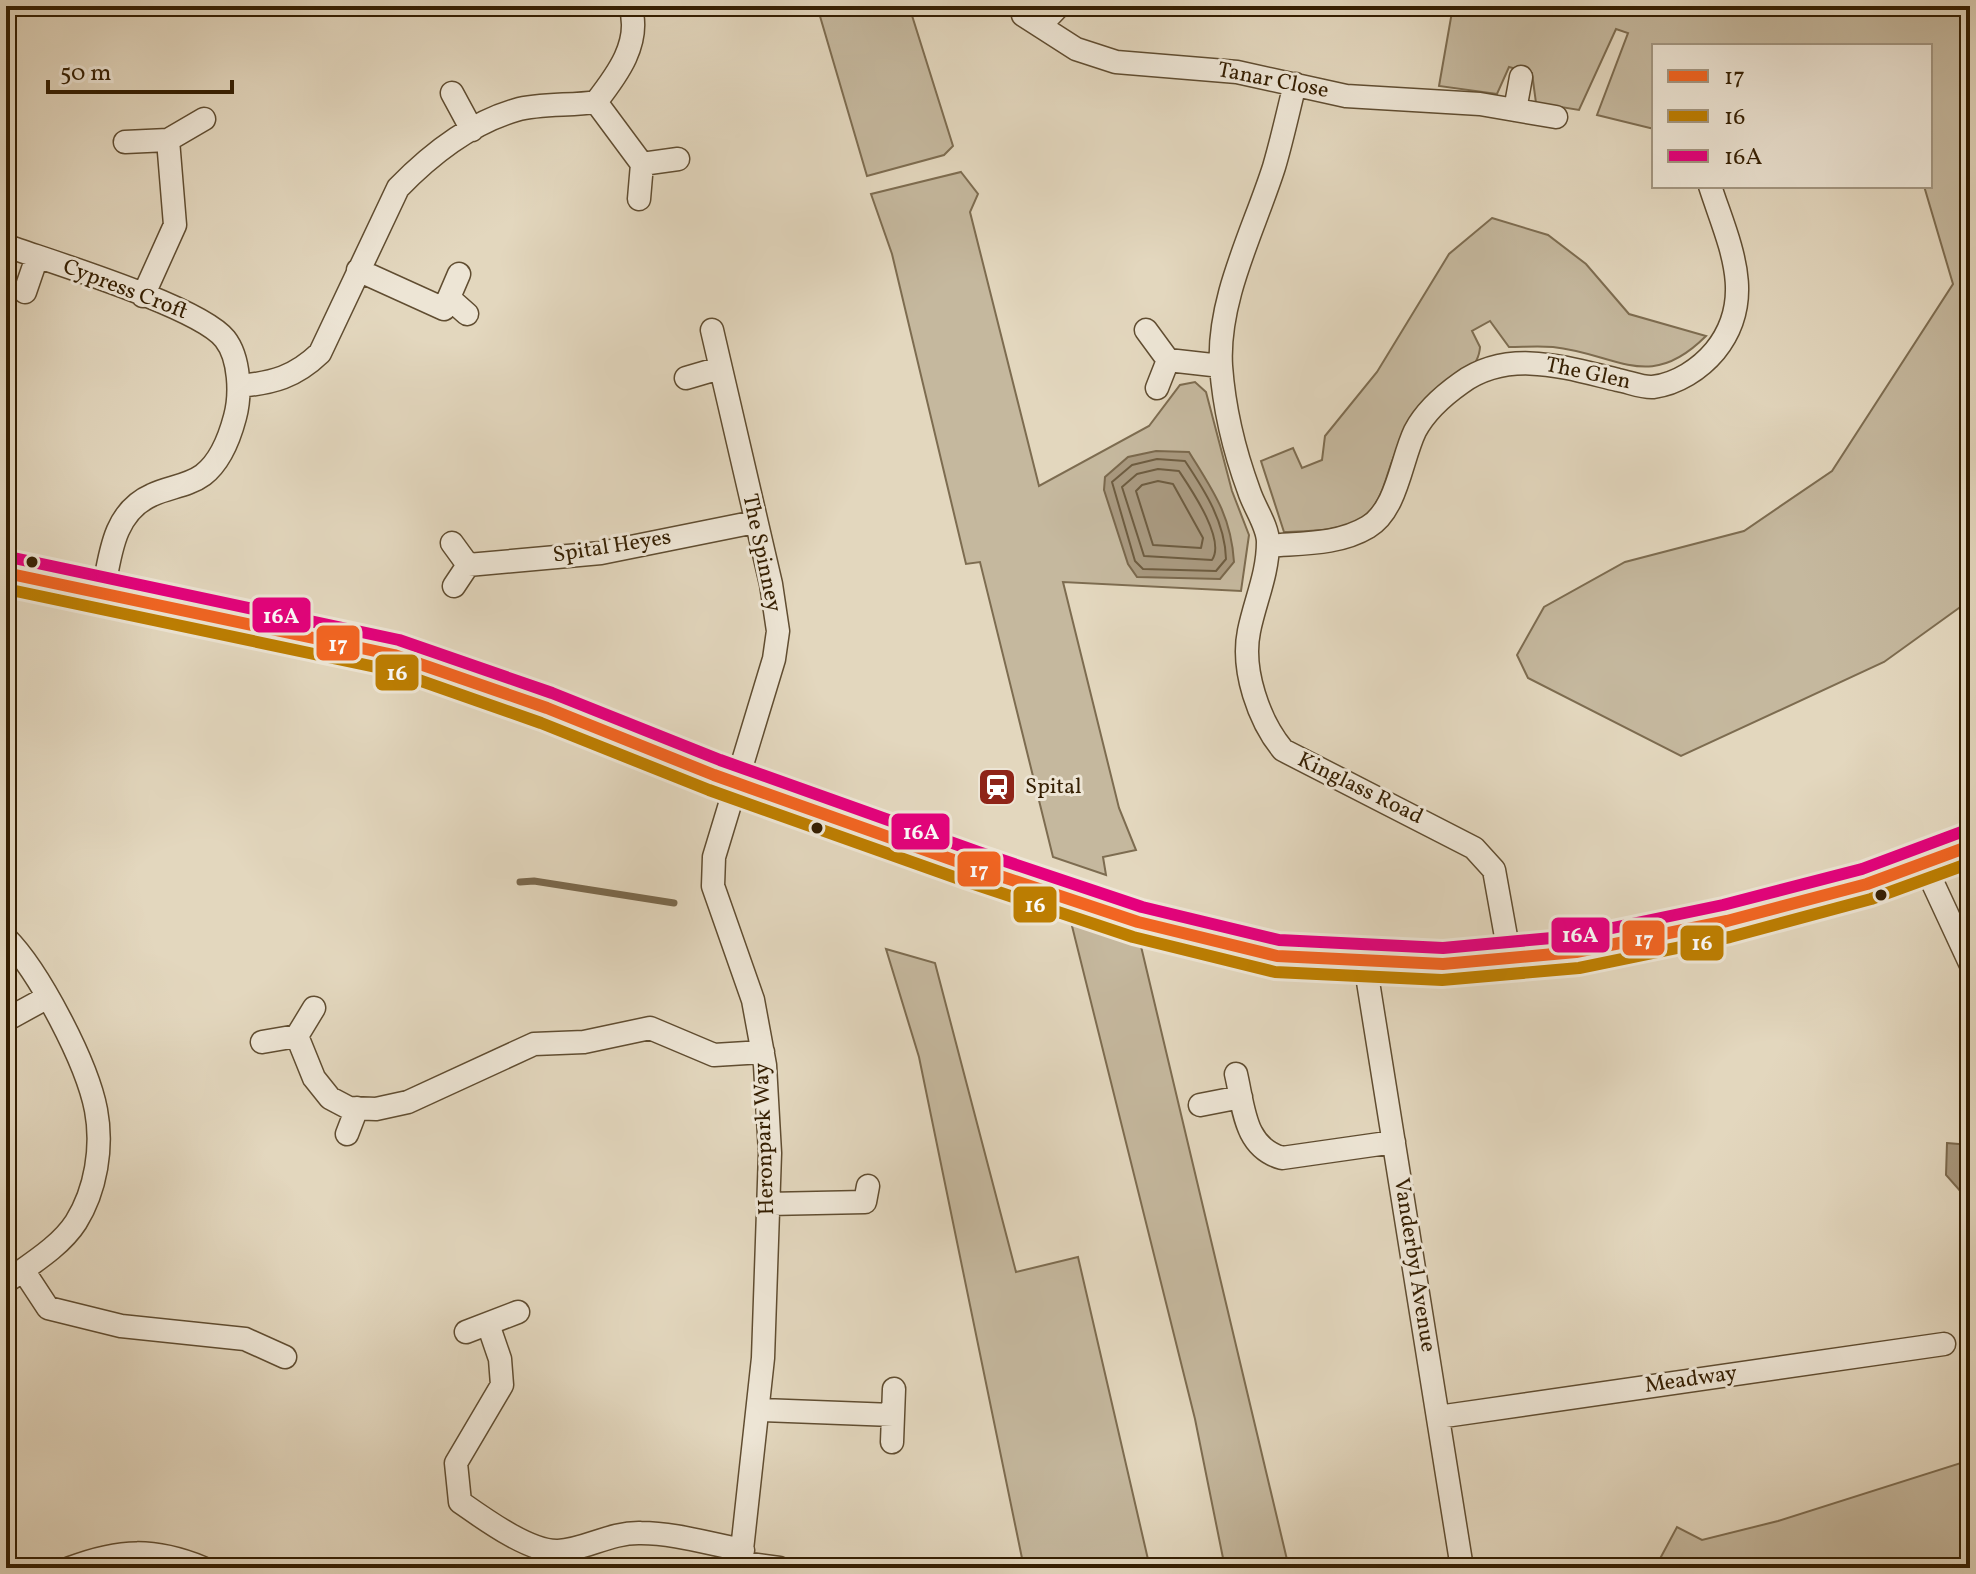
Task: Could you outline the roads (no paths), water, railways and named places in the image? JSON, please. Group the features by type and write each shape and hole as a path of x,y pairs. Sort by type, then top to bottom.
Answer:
{"main road":[{"path":"6,573 394,655 547,708 738,783 973,867 1138,922 1207,942 1277,956 1365,963 1443,964 1576,952 1727,921 1867,884 1970,846"}],"street":[{"path":"239,386 276,383 304,369 320,353 398,188 418,168 472,130 518,109 596,102 618,73 633,38 630,6"},
{"name":"Tanar Close","path":"1059,6 1031,20 1076,49 1116,62 1207,68 1346,96 1480,104 1556,117"},
{"path":"1515,110 1521,77"},
{"name":"Kinglass Road","path":"1295,84 1274,165 1222,330 1221,366 1241,462 1269,538 1265,574 1248,633 1247,657 1270,734 1283,750 1306,765 1474,848 1494,870 1510,959"},
{"path":"452,93 472,130"},
{"path":"596,102 642,164 639,199"},
{"path":"125,142 168,140 204,119"},
{"path":"143,296 175,225 168,140"},
{"path":"642,164 678,159"},
{"name":"The Glen","path":"1268,546 1343,538 1371,526 1385,509 1416,429 1433,407 1463,381 1493,368 1547,362 1652,387 1678,381 1705,363 1731,323 1738,292 1736,261 1711,188"},
{"name":"Cypress Croft","path":"7,246 198,318 226,340 239,386 238,407 230,435 205,474 184,486 153,494 124,516 112,548 103,593"},
{"name":"Cypress Croft","path":"25,292 37,257"},
{"path":"358,270 444,309 459,274"},
{"path":"449,298 467,314"},
{"name":"The Spinney","path":"712,330 778,631 774,659 738,783"},
{"path":"1146,330 1168,360 1221,366"},
{"path":"1157,388 1168,360"},
{"path":"686,378 720,368"},
{"name":"Spital Heyes","path":"468,565 601,553 755,522"},
{"path":"452,543 468,565 454,586"},
{"name":"Heronpark Way","path":"738,783 714,857 713,886 753,1000 763,1052 770,1153 759,1410 742,1560"},
{"path":"1924,864 1970,963"},
{"path":"6,938 25,956 48,997 96,1109 98,1147 94,1180 75,1223 48,1252 14,1276 48,1308 121,1326 247,1330 285,1357"},
{"name":"Vanderbyl Avenue","path":"1365,963 1462,1568"},
{"path":"6,1020 48,997"},
{"path":"262,1042 297,1036 314,1008"},
{"path":"297,1036 314,1078 330,1098 357,1108 408,1102 534,1044 584,1042 650,1028 714,1055 763,1052"},
{"path":"1236,1074 1248,1127 1256,1145 1268,1154 1282,1158 1394,1142"},
{"path":"1200,1105 1241,1097"},
{"path":"347,1134 357,1108"},
{"path":"768,1204 865,1202 868,1186"},
{"path":"466,1332 518,1312"},
{"path":"488,1324 500,1359 502,1385 456,1463 460,1502 489,1522 535,1546 557,1551 612,1534 643,1532 779,1568"},
{"name":"Meadway","path":"1438,1417 1944,1344"},
{"path":"892,1442 894,1389"},
{"path":"759,1410 893,1415"},
{"path":"70,1568 117,1554 157,1552 203,1568"}],"water":[{"path":"1156,451 1189,452 1219,504 1229,530 1234,562 1220,579 1137,577 1128,564 1104,490 1105,477 1128,457"},
{"path":"1947,1143 1970,1145 1970,1202 1946,1175"}],"waterway":[{"path":"520,882 534,881 674,903"}],"place":[{"name":"Spital","path":"997,787"}]}
